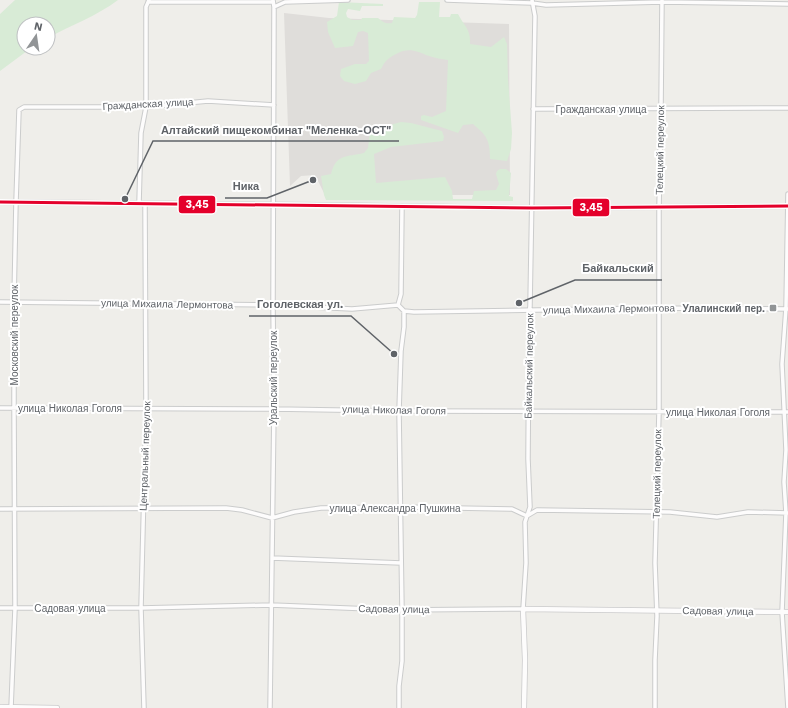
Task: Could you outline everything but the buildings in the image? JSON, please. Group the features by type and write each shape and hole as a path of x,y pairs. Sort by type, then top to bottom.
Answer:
{"main road":[{"name":"Садовая улица","path":"523,609 788,612"},
{"name":"Байкальский переулок","path":"523,609 525,660 524,708"},
{"path":"0,707 57,708"}],"street":[{"path":"274,7 285,2 348,0"},
{"path":"447,0 532,2 540,5 662,1 788,4"},
{"path":"139,203 140,133 146,107 146,7 148,1 273,1"},
{"name":"Уральский переулок","path":"270,708 274,409 273,1"},
{"name":"Телецкий переулок","path":"655,708 657,610 655,563 659,412 659,208 662,1"},
{"name":"Байкальский переулок","path":"523,609 526,563 525,522 530,507 528,411 535,16 532,2"},
{"name":"Гражданская улица","path":"22,108 146,107 208,101 274,104"},
{"name":"Московский переулок","path":"11,708 15,609 14,302 19,112 22,108"},
{"name":"Гражданская улица","path":"533,109 788,108"},
{"path":"788,194 787,309 782,364 786,412 784,491 787,513 782,612 788,708"},
{"path":"0,202 532,208 788,206"},
{"name":"Центральный переулок","path":"144,708 141,608 146,408 145,204"},
{"path":"399,708 399,686 402,661 402,610 399,411 404,311 398,305 401,294 402,206"},
{"name":"улица Михаила Лермонтова","path":"0,302 273,305 352,309 398,305"},
{"name":"улица Михаила Лермонтова","path":"404,311 660,308 787,309"},
{"name":"улица Николая Гоголя","path":"0,408 786,412"},
{"name":"улица Александра Пушкина","path":"0,509 234,508 272,518 294,512 321,508 400,507 512,509 527,516"},
{"path":"527,516 537,510 670,512 717,517 748,512 787,513"},
{"path":"272,558 401,563"},
{"name":"Садовая улица","path":"0,608 141,608 271,605 402,610 523,609"}],"shaded area":[{"path":"284,13 329,18 509,24 510,195 325,195 315,175 301,176 290,186"}],"green space":[{"path":"15,0 118,0 93,16 56,34 56,16 16,16 16,56 20,56 0,71 0,14"},
{"path":"339,2 383,4 383,6 362,6 360,11 348,9 346,13 347,17 352,20 361,20 362,18 378,18 384,22 392,23 394,17 415,18 417,15 419,2 440,2 439,17 450,17 451,14 458,14 468,31 470,44 491,47 504,37 507,44 512,133 511,149 507,161 490,159 487,139 485,135 473,124 463,125 458,133 421,120 421,116 424,115 432,117 446,111 448,60 409,50 389,58 381,69 371,73 366,81 355,84 344,81 340,76 341,69 355,64 366,64 369,61 368,33 363,31 358,32 353,46 335,48 328,32 327,22 337,16"},
{"path":"401,122 442,131 444,137 443,141 391,147 374,154 376,183 445,177 452,191 453,199 472,199 474,191 496,190 499,184 496,174 497,171 500,169 506,169 511,173 509,196 513,197 513,201 326,200 321,176 331,174 333,168 339,160 347,156 364,153 368,148 370,131 386,130 390,125"}],"transit line":[{"name":"3,45","path":"0,202 532,208 788,206"}],"place":[{"name":"Ника","path":"313,180"},
{"name":"Алтайский пищекомбинат \"Меленка-ОСТ\"","path":"125,199"},
{"name":"Байкальский","path":"519,303"},
{"name":"Улалинский пер.","path":"773,308"},
{"name":"Гоголевская ул.","path":"394,354"}]}
